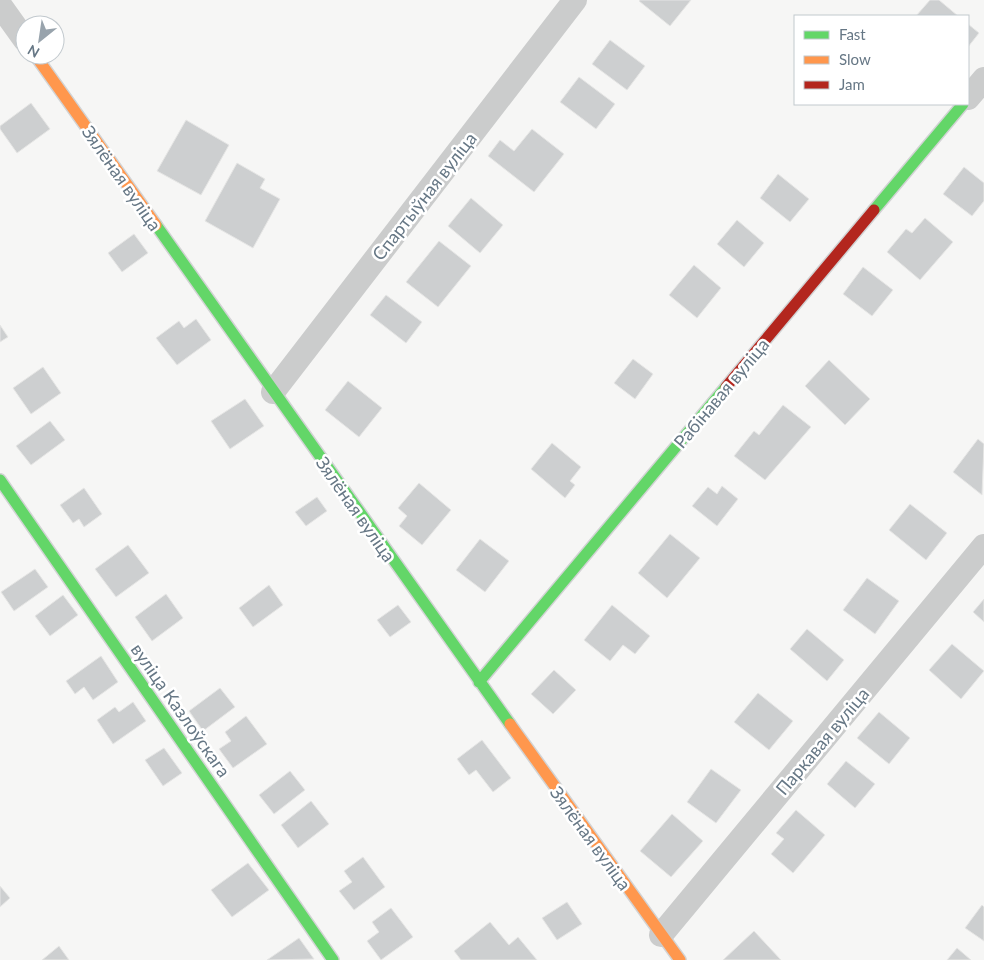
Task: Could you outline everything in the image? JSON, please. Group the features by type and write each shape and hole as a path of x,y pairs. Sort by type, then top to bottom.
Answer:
{"street":[{"name":"Спартыўная вуліца","path":"273,392 575,0"},
{"path":"0,5 15,26"},
{"name":"Зялёная вуліца","path":"42,65 479,682 660,935 680,960"},
{"path":"969,97 984,79"},
{"name":"Рабінавая вуліца","path":"479,682 962,105"},
{"name":"вуліца Казлоўскага","path":"0,480 333,960"},
{"name":"Паркавая вуліца","path":"660,935 984,546"}],"building":[{"path":"640,0 691,0 670,26"},
{"path":"930,0 939,0 957,15 917,15"},
{"path":"969,25 979,33 969,46"},
{"path":"610,40 645,66 627,90 592,64"},
{"path":"579,77 615,104 596,129 560,102"},
{"path":"31,103 50,129 17,153 0,129 0,126"},
{"path":"186,120 229,145 201,195 157,171"},
{"path":"532,129 564,154 534,192 488,156 500,140 514,151"},
{"path":"237,163 265,179 260,188 280,199 253,248 205,221"},
{"path":"964,167 984,183 984,201 972,216 943,194"},
{"path":"778,174 809,199 790,222 760,198"},
{"path":"471,198 503,225 480,253 448,226"},
{"path":"925,218 953,242 920,280 887,252 906,229 912,233"},
{"path":"737,220 764,243 744,267 717,244"},
{"path":"134,234 148,253 122,272 108,253"},
{"path":"439,241 471,266 438,307 406,282"},
{"path":"694,265 721,288 697,318 669,295"},
{"path":"863,267 893,290 872,316 843,294"},
{"path":"386,295 422,322 406,343 370,315"},
{"path":"196,319 211,340 177,365 156,338 179,321 184,328"},
{"path":"0,325 8,337 0,342"},
{"path":"633,359 653,374 635,399 614,383"},
{"path":"829,360 870,399 845,425 805,386"},
{"path":"43,367 61,393 31,414 13,388"},
{"path":"348,381 382,408 359,437 325,410"},
{"path":"245,399 264,426 230,449 211,421"},
{"path":"783,405 811,427 765,480 734,456 754,431 759,435"},
{"path":"50,421 65,440 31,465 16,446"},
{"path":"978,439 984,444 982,495 953,472"},
{"path":"552,443 581,467 570,481 575,485 565,498 531,469"},
{"path":"419,483 451,510 422,545 399,526 407,516 398,508"},
{"path":"722,486 738,499 717,526 692,506 708,487 717,494"},
{"path":"84,488 102,514 84,527 79,519 73,523 60,505"},
{"path":"317,497 327,511 306,526 295,512"},
{"path":"910,504 947,533 926,560 889,530"},
{"path":"670,534 700,558 667,598 638,573"},
{"path":"480,539 509,561 485,592 456,570"},
{"path":"128,545 149,573 116,597 95,569"},
{"path":"35,569 48,587 14,611 1,592"},
{"path":"867,578 899,601 875,634 843,610"},
{"path":"269,585 283,605 253,627 239,608"},
{"path":"166,594 183,618 152,641 135,617"},
{"path":"63,595 78,615 50,636 35,616"},
{"path":"984,599 984,622 973,612"},
{"path":"398,605 411,622 390,637 377,620"},
{"path":"612,605 650,636 635,654 623,645 610,661 584,640"},
{"path":"807,629 844,660 827,681 790,649"},
{"path":"952,644 984,671 961,699 929,670"},
{"path":"101,656 118,682 93,700 84,687 75,694 66,681"},
{"path":"554,670 576,690 553,714 531,694"},
{"path":"220,688 235,707 203,731 189,711"},
{"path":"758,693 793,721 769,750 734,722"},
{"path":"133,702 146,721 113,744 97,720 115,707 119,712"},
{"path":"879,712 910,738 889,764 857,738"},
{"path":"246,716 267,744 233,768 219,749 231,741 225,732"},
{"path":"482,740 511,778 493,792 476,770 469,775 457,759"},
{"path":"164,748 182,773 163,786 145,760"},
{"path":"846,761 875,784 855,808 827,784"},
{"path":"711,769 741,790 716,823 687,802"},
{"path":"290,771 305,790 274,814 259,795"},
{"path":"311,801 329,824 298,848 281,825"},
{"path":"796,810 825,835 793,873 771,854 784,839 776,833"},
{"path":"672,814 703,841 671,877 640,851"},
{"path":"363,857 385,887 354,910 339,891 352,882 344,871"},
{"path":"248,863 269,890 232,917 211,890"},
{"path":"0,886 10,898 0,907"},
{"path":"567,902 582,924 557,940 542,918"},
{"path":"982,905 984,907 984,941 965,928"},
{"path":"391,908 413,937 381,960 367,941 379,932 372,922"},
{"path":"490,922 509,945 518,937 537,960 461,960 454,951"},
{"path":"754,931 781,960 723,960"},
{"path":"299,938 314,959 267,960"},
{"path":"59,946 69,960 42,960"},
{"path":"957,948 971,960 947,960"}],"traffic: fast":[{"path":"874,210 962,105"},
{"path":"156,225 510,724"},
{"path":"479,682 726,387"},
{"path":"0,480 333,960"}],"traffic: slow":[{"path":"42,65 156,225"},
{"path":"510,724 680,960"}],"traffic: jam":[{"path":"726,387 874,210"}]}
